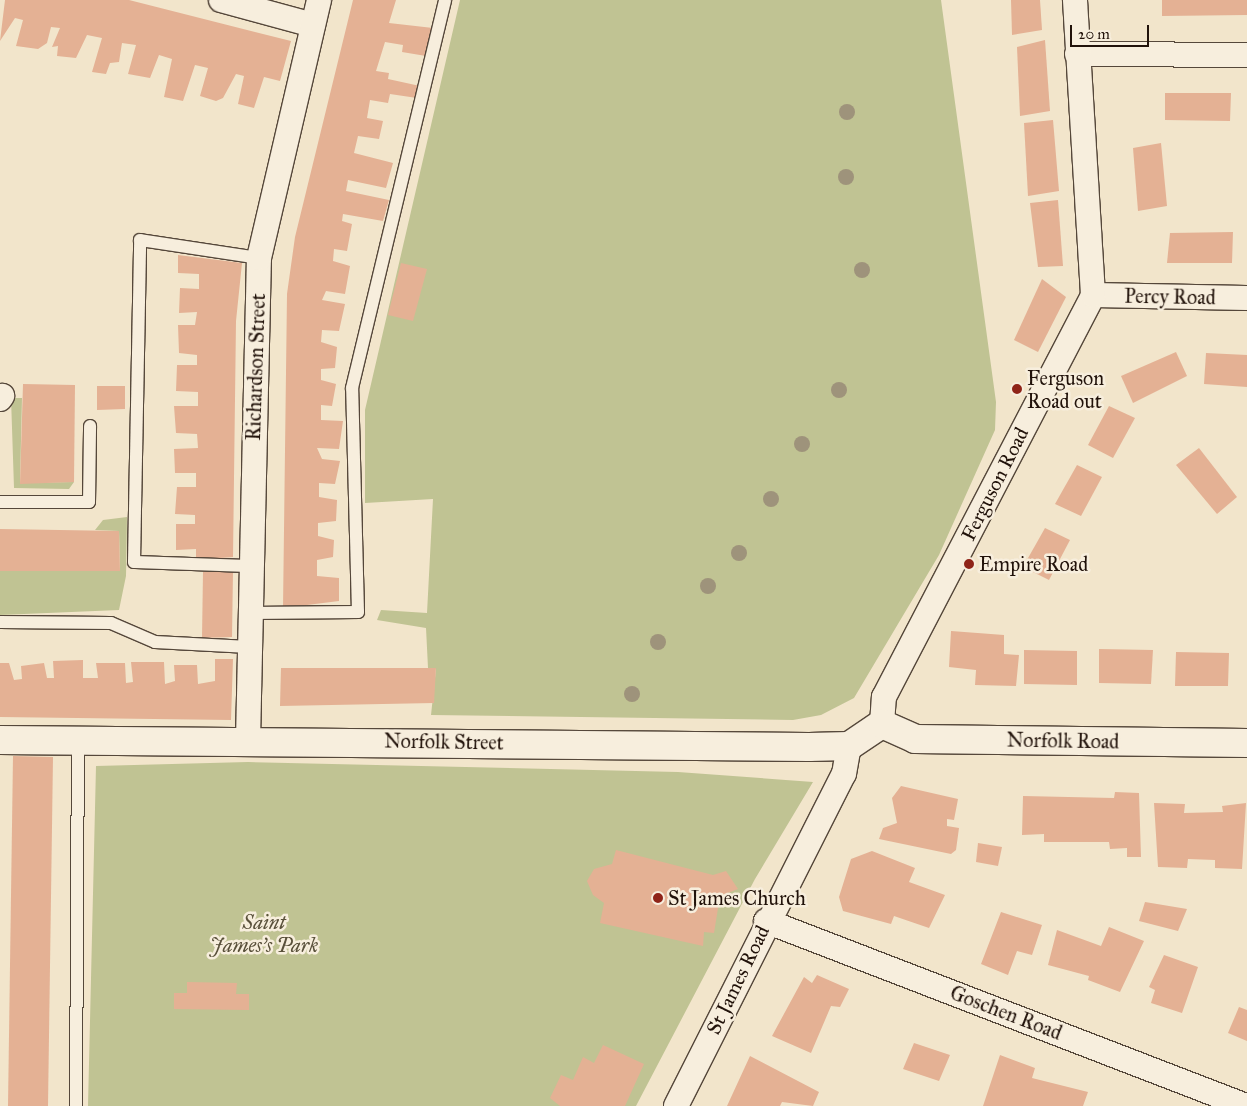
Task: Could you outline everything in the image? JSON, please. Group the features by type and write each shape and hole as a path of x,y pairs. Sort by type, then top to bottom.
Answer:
{"street":[{"path":"221,0 313,25"},
{"name":"Richardson Street","path":"248,740 249,566 259,258 319,0"},
{"path":"1075,0 1093,295"},
{"path":"1077,54 1247,55"},
{"name":"Percy Road","path":"1093,295 1247,298"},
{"name":"Ferguson Road","path":"882,724 884,697 1093,295"},
{"path":"849,746 882,724"},
{"name":"Norfolk Road","path":"882,724 915,739 1247,743"},
{"name":"Norfolk Street","path":"0,740 248,740 849,746"},
{"name":"St James Road","path":"676,1106 766,921 844,774 849,746"},
{"name":"Goschen Road","path":"766,921 1246,1106"}],"lane":[{"path":"249,613 358,612 352,388 446,0"},
{"path":"249,566 134,562 140,240 259,258"},
{"path":"0,502 89,502 90,426"},
{"path":"0,622 111,623 155,642 249,647"},
{"path":"76,1106 78,741"}],"green space":[{"path":"460,0 941,0 996,402 995,430 939,555 854,698 821,715 793,720 431,715 436,669 428,668 426,628 377,620 381,610 427,613 433,499 365,503 365,410"},
{"path":"11,398 22,398 20,483 74,482 69,489 14,488"},
{"path":"127,517 126,576 119,610 0,615 0,571 120,571 119,531 95,530 103,520"},
{"name":"Saint James's Park","path":"248,762 678,772 813,782 755,879 636,1106 88,1106 96,766"}],"building":[{"path":"5,0 129,0 291,41 280,81 264,77 254,108 238,104 244,76 236,74 223,98 216,101 200,96 208,68 195,65 183,101 164,97 172,59 159,55 150,78 128,74 136,45 122,43 119,62 110,63 106,74 92,72 102,38 87,35 76,58 57,56 58,46 52,47 60,28 51,27 47,43 38,49 16,46 23,20 15,18 0,41"},
{"path":"353,0 396,0 389,23 433,28 426,56 402,52 403,45 385,42 376,71 389,73 388,79 420,86 417,98 390,94 388,103 370,100 367,118 383,121 379,139 358,136 354,153 393,163 386,188 348,180 346,191 389,200 383,221 343,214 342,221 352,224 347,251 334,249 333,261 350,266 345,294 326,291 322,300 345,304 339,331 322,330 321,342 337,347 335,368 321,369 321,380 336,384 332,406 321,405 321,420 343,421 339,449 317,448 322,459 340,461 335,484 319,483 319,497 337,500 336,521 318,523 318,536 334,540 333,557 317,560 317,576 339,578 339,601 283,608 287,294 295,237"},
{"path":"1011,0 1040,0 1042,30 1012,35"},
{"path":"1162,0 1247,0 1247,15 1162,16"},
{"path":"1045,40 1050,111 1020,116 1017,47"},
{"path":"1165,93 1231,93 1230,121 1165,120"},
{"path":"1053,120 1059,191 1028,196 1024,123"},
{"path":"1161,143 1167,206 1138,211 1133,148"},
{"path":"1058,200 1063,266 1038,267 1030,203"},
{"path":"1233,232 1232,263 1167,263 1170,233"},
{"path":"178,255 242,263 236,321 233,557 196,560 196,549 176,550 176,524 195,524 195,515 175,514 177,487 196,487 196,473 175,473 174,449 198,448 197,434 176,433 174,406 198,406 198,392 176,391 177,365 197,365 197,355 179,353 178,325 195,325 197,312 179,313 180,288 199,289 199,274 178,273"},
{"path":"401,263 427,269 413,321 388,315"},
{"path":"1042,279 1066,297 1038,352 1014,340"},
{"path":"1176,352 1187,376 1133,403 1121,376"},
{"path":"1206,353 1247,355 1247,387 1204,384"},
{"path":"23,384 75,385 74,482 20,484"},
{"path":"97,386 125,386 125,409 97,410"},
{"path":"1109,406 1135,418 1113,458 1088,445"},
{"path":"1199,448 1237,497 1217,514 1176,465"},
{"path":"1077,465 1102,477 1081,516 1055,504"},
{"path":"1045,528 1070,540 1049,580 1023,567"},
{"path":"0,529 119,531 120,571 0,571"},
{"path":"233,571 232,637 202,638 203,572"},
{"path":"951,631 1004,635 1004,654 1019,655 1016,686 975,685 976,670 949,667"},
{"path":"1099,649 1153,650 1151,684 1099,683"},
{"path":"1024,650 1077,651 1077,685 1024,684"},
{"path":"1176,652 1229,653 1228,686 1175,686"},
{"path":"215,659 233,659 231,720 0,717 0,663 9,663 14,680 22,679 21,666 44,663 47,678 54,678 53,661 83,660 83,678 98,678 96,663 125,663 126,683 133,682 131,662 164,662 165,684 175,681 174,665 197,665 198,684 215,681"},
{"path":"281,668 436,668 434,703 280,706"},
{"path":"13,756 53,757 48,1106 8,1106"},
{"path":"901,786 958,799 954,820 947,819 947,826 959,828 956,850 951,854 879,839 883,828 897,823 892,798"},
{"path":"1115,792 1139,793 1141,857 1127,857 1127,848 1110,849 1109,842 1044,842 1044,834 1022,835 1023,796 1114,798"},
{"path":"1154,803 1185,804 1184,813 1223,812 1222,806 1246,803 1242,869 1215,868 1215,860 1188,859 1187,868 1158,867"},
{"path":"978,843 1002,847 998,866 976,862"},
{"name":"St James Church","path":"616,850 713,875 726,871 738,889 720,896 714,933 704,932 703,946 600,923 604,903 593,895 587,881 594,869 612,864"},
{"path":"872,851 915,868 909,882 945,895 929,928 894,916 891,924 843,911 839,897 851,859"},
{"path":"1145,902 1187,909 1178,931 1139,921"},
{"path":"1001,912 1042,925 1032,955 1017,951 1008,975 981,964"},
{"path":"1109,927 1144,941 1120,992 1088,980 1089,976 1048,965 1057,930 1101,946"},
{"path":"1164,955 1198,967 1182,1013 1151,1003 1155,990 1149,987"},
{"path":"817,975 849,989 840,1007 831,1006 811,1053 772,1036 804,977 812,983"},
{"path":"187,982 237,983 236,994 249,994 249,1010 174,1009 174,993 187,993"},
{"path":"1239,1007 1247,1010 1247,1041 1228,1033"},
{"path":"914,1043 950,1055 939,1081 903,1069"},
{"path":"603,1045 644,1064 625,1106 560,1106 550,1098 561,1075 573,1080 583,1057 594,1063"},
{"path":"1000,1055 1035,1068 1032,1078 1088,1092 1083,1106 983,1106"},
{"path":"750,1056 819,1092 813,1106 782,1102 780,1106 727,1106"}],"place":[{"name":"Ferguson Road out","path":"1017,389"},
{"name":"Empire Road","path":"969,564"},
{"name":"St James Church","path":"658,898"}]}
